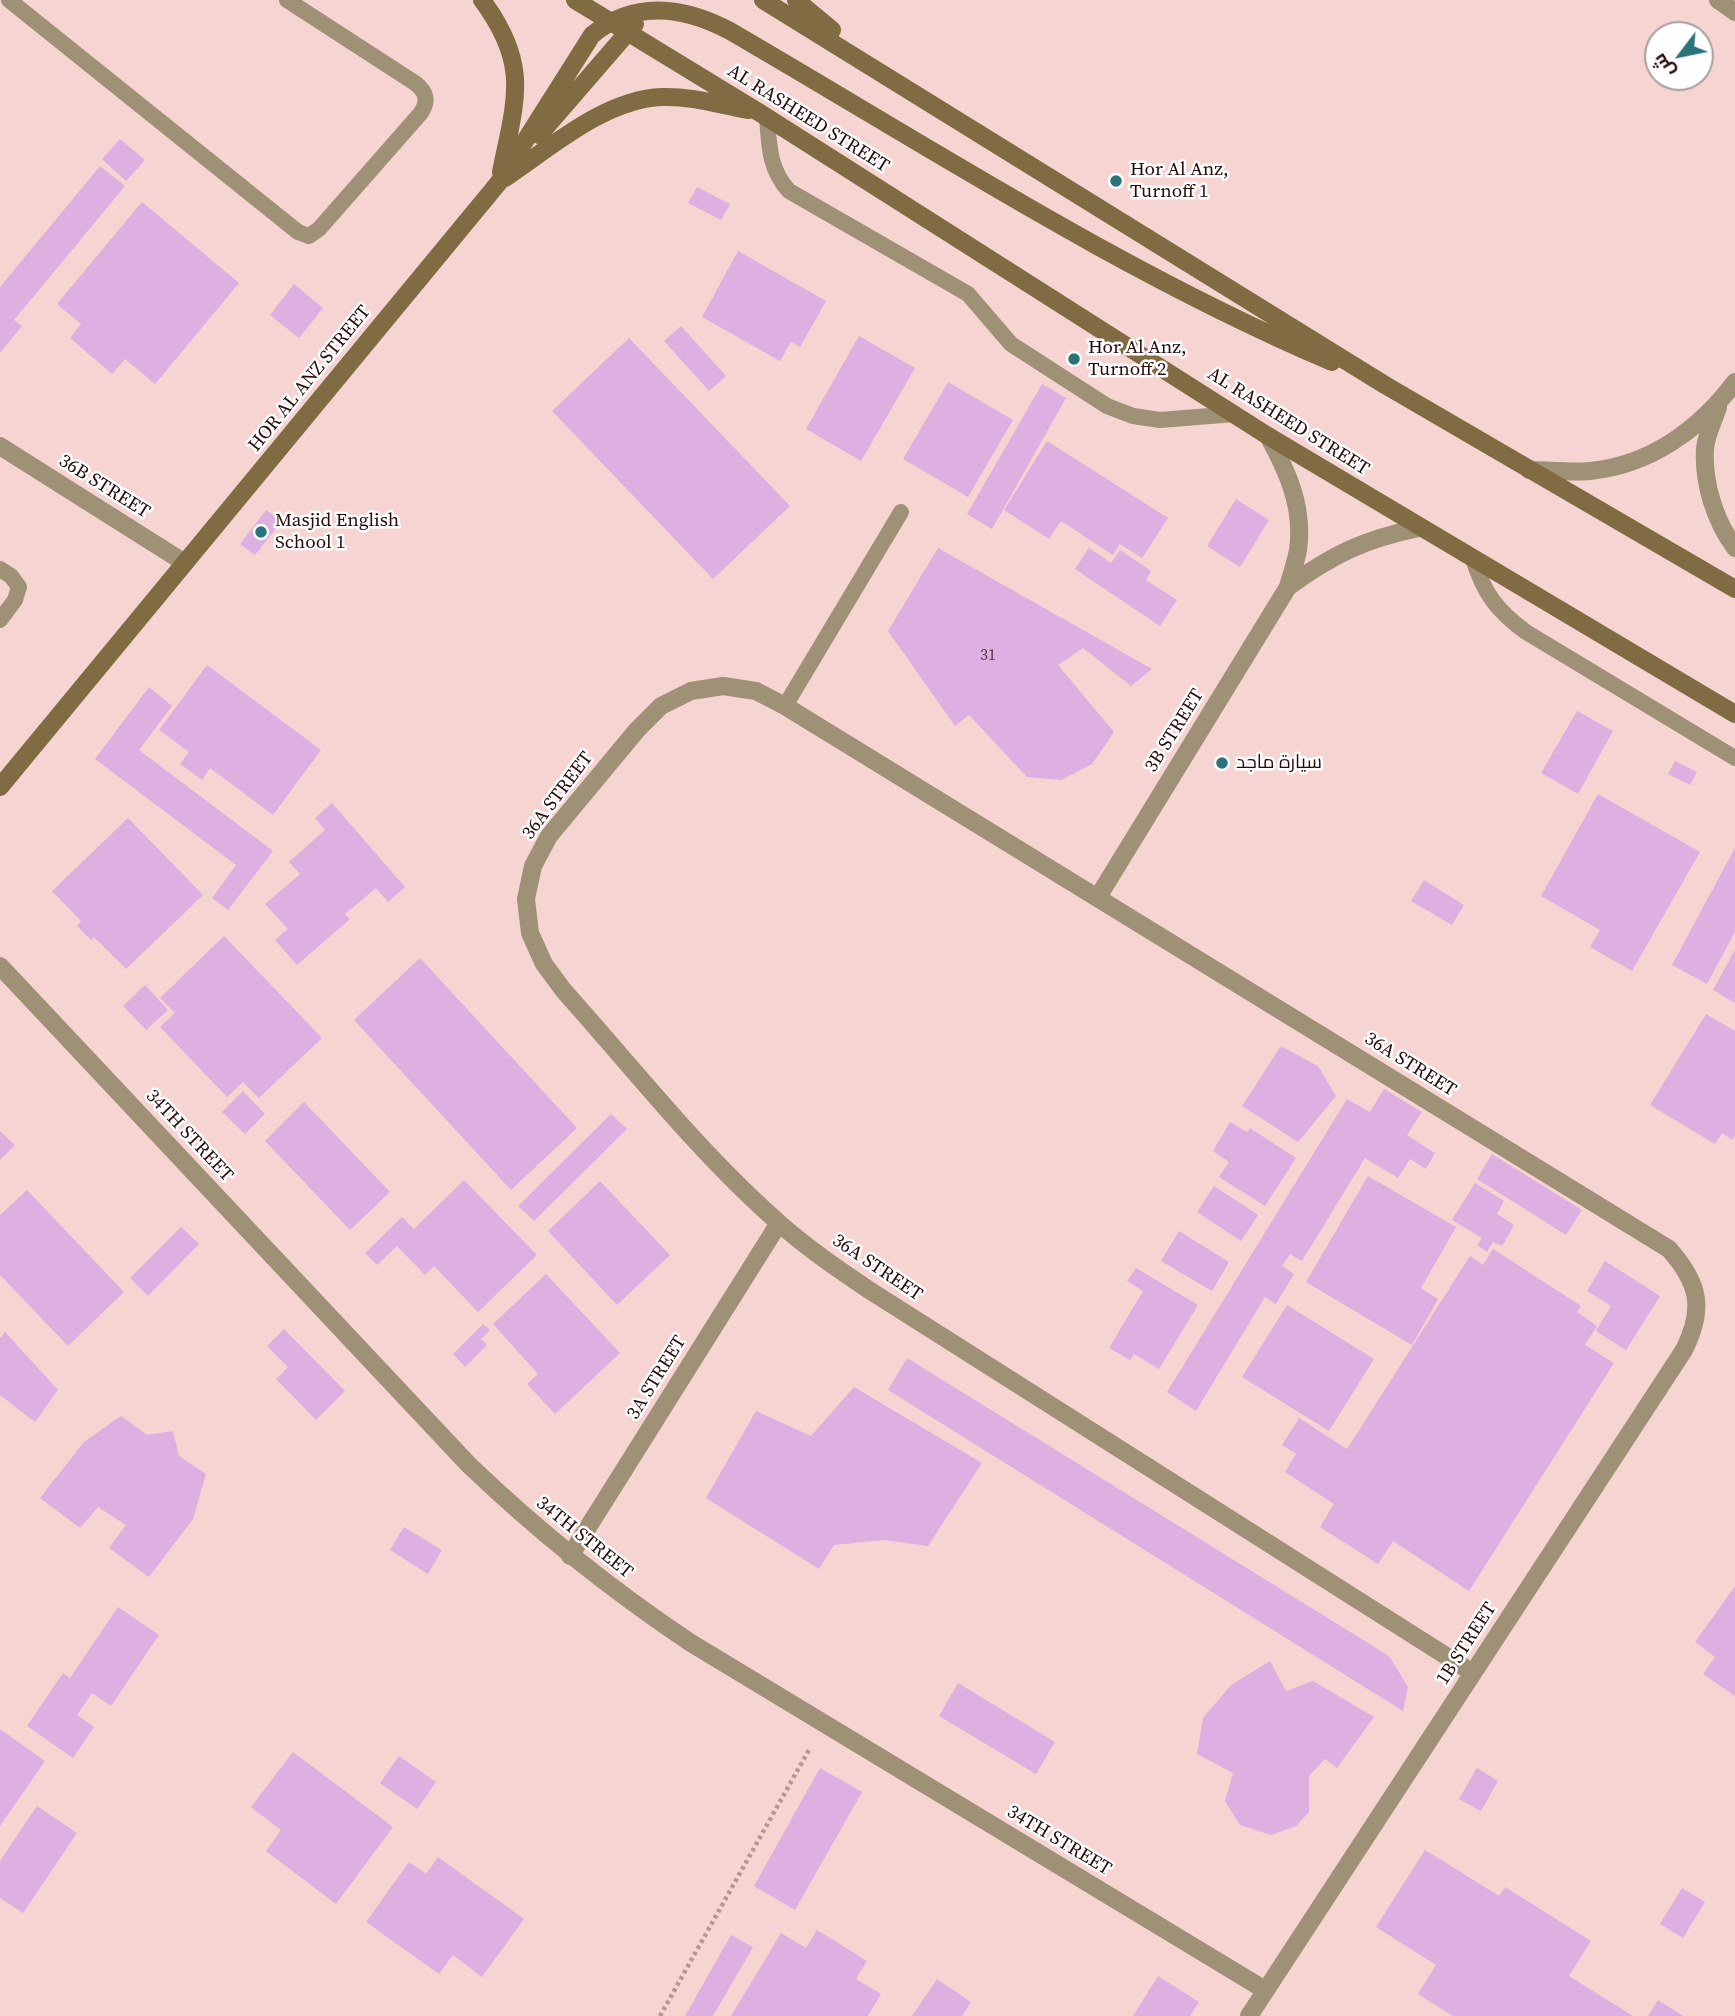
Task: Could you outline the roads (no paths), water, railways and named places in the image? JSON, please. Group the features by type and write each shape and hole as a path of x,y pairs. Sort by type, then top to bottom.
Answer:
{"main road":[{"path":"482,0 508,42 514,66 516,92 499,182"},
{"name":"AL RASHEED STREET","path":"575,0 764,115 1268,436 1735,714"},
{"path":"763,0 1385,385 1735,589"},
{"path":"796,0 810,14 948,114"},
{"path":"499,182 592,36 607,21 653,4 706,18 1122,260 1246,324 1385,385"},
{"name":"HOR AL ANZ STREET","path":"0,787 499,182 653,4"},
{"path":"499,182 604,112 646,98 677,97 764,115"}],"street":[{"path":"1718,0 1735,12"},
{"path":"1529,470 1589,471 1626,464 1661,450 1692,428 1719,403 1735,382"},
{"path":"1719,403 1705,448 1709,492 1724,533 1735,548"},
{"name":"3B STREET","path":"1098,897 1288,587 1298,549 1297,509 1287,471 1268,436"},
{"name":"36B STREET","path":"0,446 185,563"},
{"name":"3B STREET","path":"1288,587 1317,565 1349,548 1384,535 1419,528"},
{"name":"36A STREET","path":"1473,1673 881,1298 823,1258 779,1223 701,1144 564,991 544,964 530,933 526,899 533,866 549,836 661,706 691,691 723,686 756,691 785,706 1098,897 1669,1249 1684,1266 1695,1286"},
{"name":"34TH STREET","path":"0,966 469,1465 518,1512 570,1556 639,1608 823,1723 1265,1990"},
{"name":"3A STREET","path":"570,1556 779,1223"},
{"name":"1B STREET","path":"1249,2016 1684,1350 1694,1330 1698,1308 1695,1286"}],"lane":[{"path":"9,0 298,232 309,236 315,234 425,108 426,101 425,93 415,83 287,0"},
{"path":"764,115 773,167 779,180 789,191 968,295 1011,344 1082,392 1107,407 1133,416 1160,420 1235,414"},
{"path":"785,706 901,512"},
{"path":"1473,559 1480,581 1491,601 1507,618 1735,758"},
{"path":"0,569 11,576 19,587 15,600 0,620"}],"place":[{"name":"Hor Al Anz, Turnoff 1","path":"1116,181"},
{"name":"Hor Al Anz, Turnoff 2","path":"1074,359"},
{"name":"Masjid English School 1","path":"261,532"},
{"name":"سيارة ماجد","path":"1222,763"}]}
